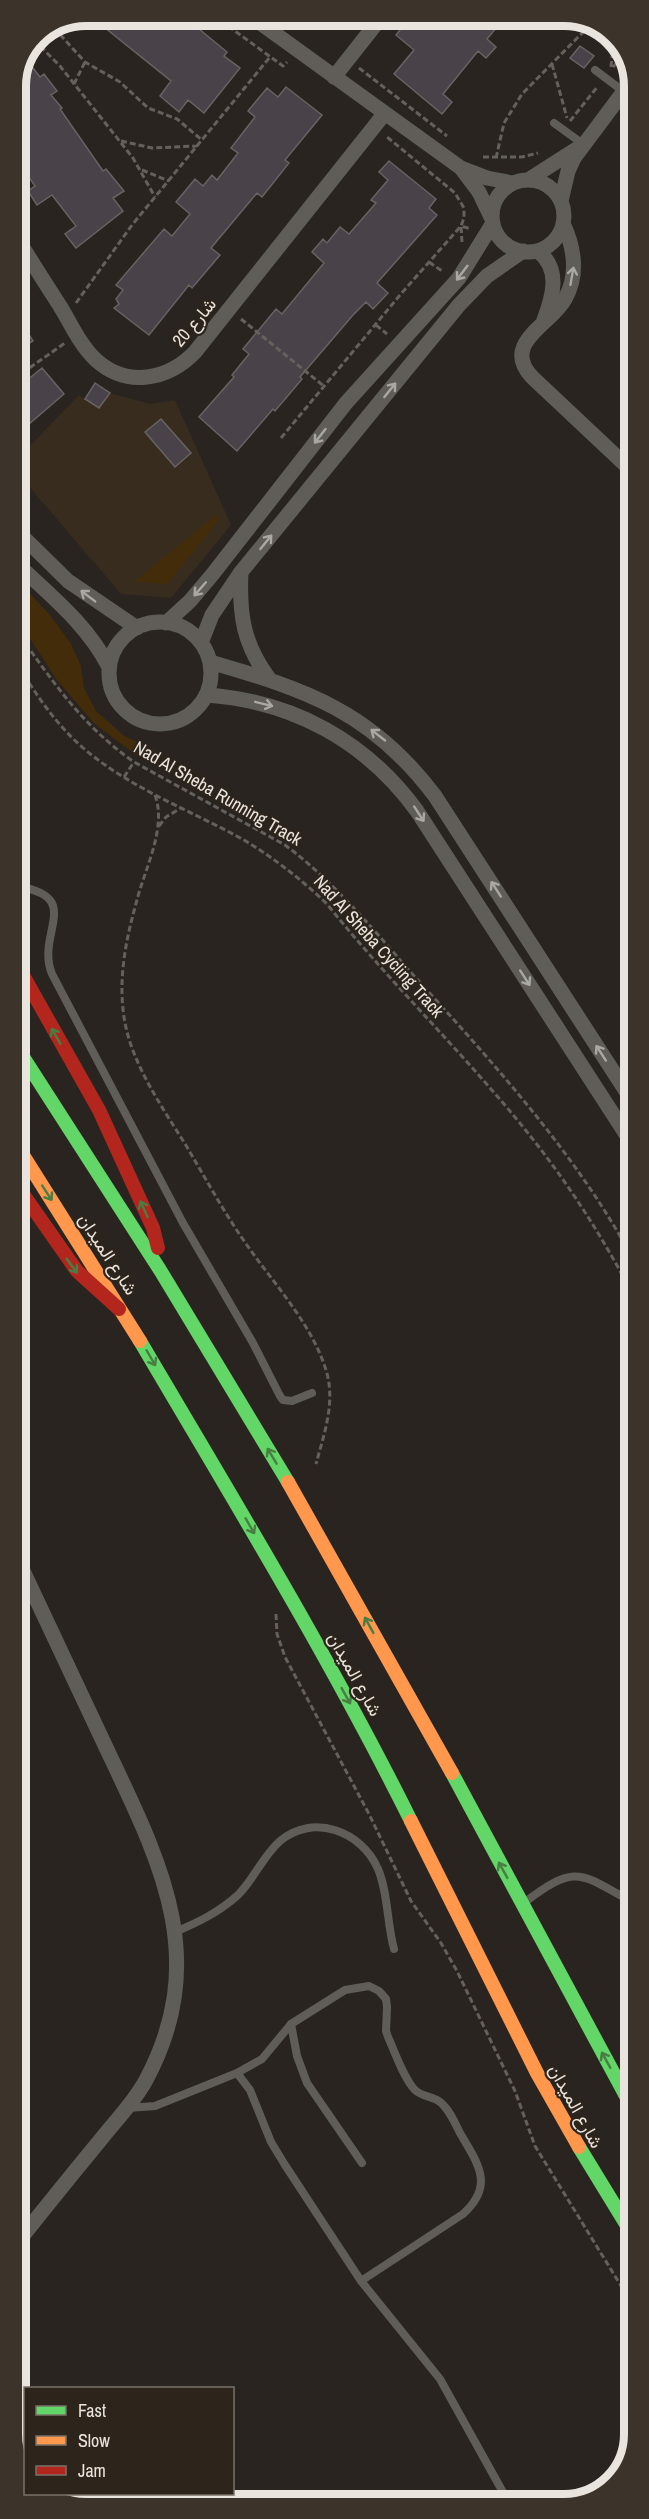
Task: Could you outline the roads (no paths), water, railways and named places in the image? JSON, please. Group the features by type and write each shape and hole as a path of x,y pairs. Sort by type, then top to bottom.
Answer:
{"main road":[{"path":"26,982 109,1130 153,1228 157,1240 158,1265"},
{"name":"شارع الميدان","path":"26,1061 158,1265 333,1561 624,2093"},
{"name":"شارع الميدان","path":"26,1160 123,1312 329,1663 372,1743 537,2073 598,2181 624,2221"},
{"path":"26,1196 79,1276 98,1294 123,1312"}],"street":[{"path":"264,26 461,168 487,178 548,186 561,201 564,223 573,252 573,276 566,298 560,307 544,320 524,344 522,358 527,372 624,464"},
{"path":"334,77 374,26"},
{"path":"561,201 568,171 583,144 624,90"},
{"name":"شارع 20","path":"26,252 76,335 96,360 109,369 140,378 155,377 171,372 184,364 230,310 385,113"},
{"path":"166,623 190,601 212,575 346,403 459,278 493,221 495,202 506,188 583,144"},
{"path":"461,168 479,192 503,242 523,251"},
{"path":"201,643 222,599 241,572 472,289 504,262 523,251 538,250 557,237 564,223"},
{"path":"538,250 551,264 554,273 550,301 544,320"},
{"path":"346,403 367,418"},
{"path":"26,540 68,581 137,628"},
{"path":"26,572 80,623 109,667 111,689 122,708 131,715 151,724 183,719 193,712 206,695 211,674 210,662 201,643 181,627 166,623 146,625 128,634 116,649 109,667"},
{"path":"241,572 241,614 244,632 259,665 270,680"},
{"path":"210,662 319,698 363,723 384,739 420,775 624,1088"},
{"path":"206,695 237,698 268,705 311,721 360,751 391,779 417,811 624,1132"},
{"path":"26,1577 149,1839 165,1883 176,1932 177,1966 166,2033 145,2083 26,2232"}],"lane":[{"path":"595,70 605,78 624,84"},
{"path":"554,123 583,144"},
{"path":"26,888 36,889 51,901 55,916 48,939 46,957 52,974 183,1223 253,1342 280,1396 283,1400 292,1401 312,1393"},
{"path":"176,1932 203,1921 222,1908 254,1876 281,1841 300,1830 322,1827 343,1832 373,1858 382,1882 388,1931 394,1949"},
{"path":"521,1905 553,1881 576,1876 592,1880 624,1898"},
{"path":"126,2108 155,2106 237,2073 262,2059 291,2024 345,1990 369,1986 379,1991 386,1999 388,2037 411,2085 418,2093 434,2098 444,2106 479,2165 482,2178 480,2192 473,2205 463,2214 361,2281"},
{"path":"291,2024 297,2056 307,2083 362,2163"},
{"path":"237,2073 250,2090 271,2142 285,2165 361,2281 440,2379 504,2494"}]}
